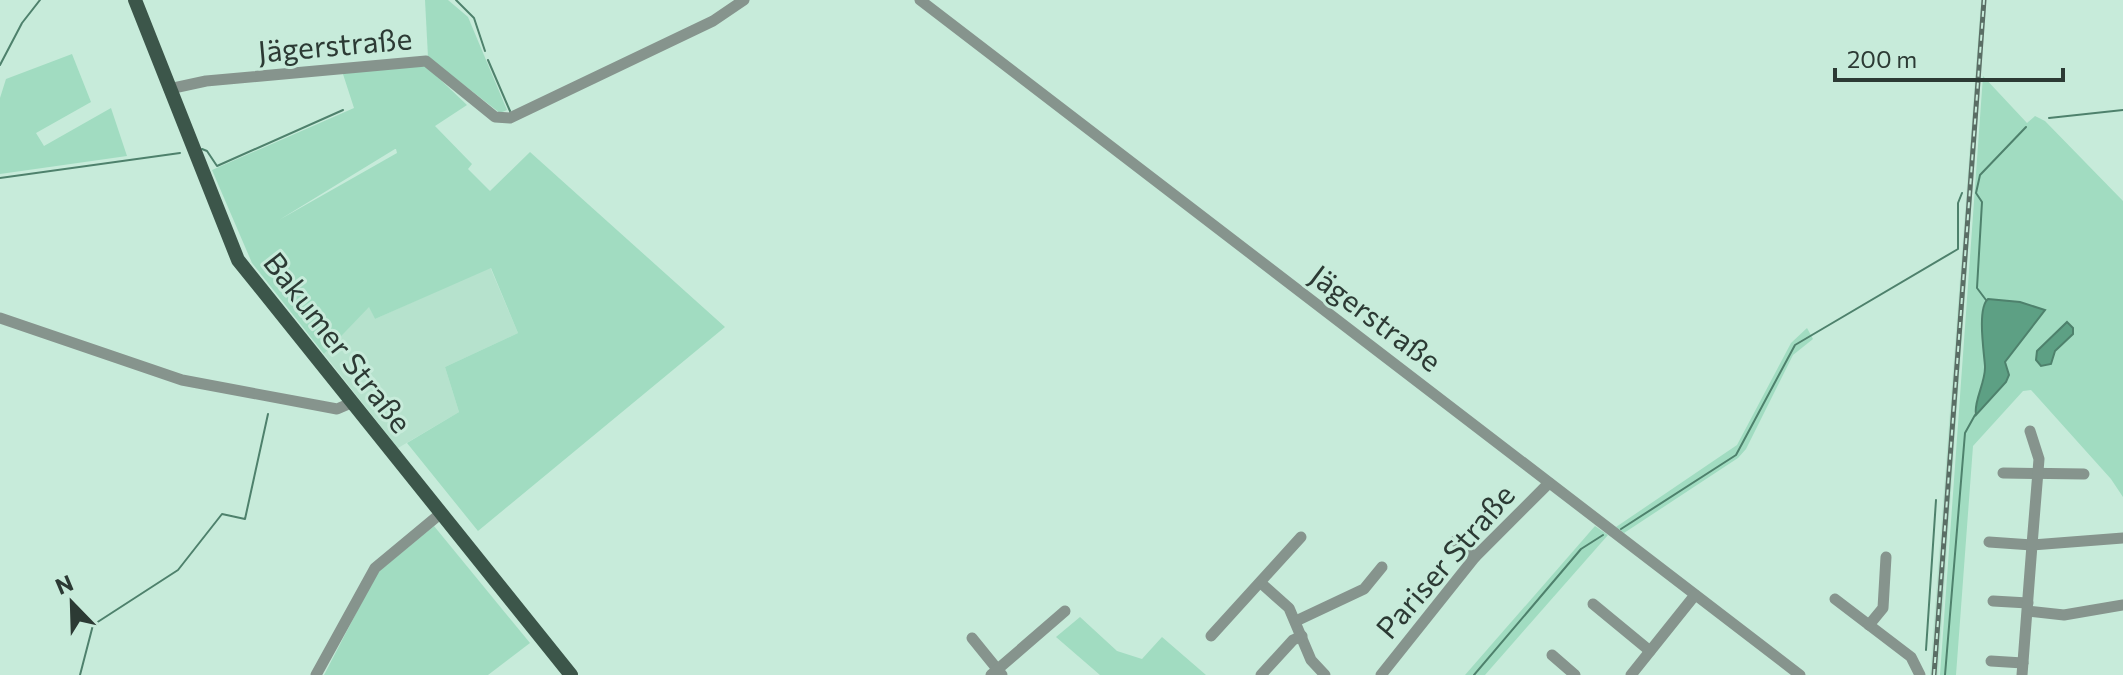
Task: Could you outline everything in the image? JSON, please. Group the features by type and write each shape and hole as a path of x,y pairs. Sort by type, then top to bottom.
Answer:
{"main road":[{"name":"Bakumer Straße","path":"135,0 238,260 571,675"}],"street":[{"name":"Jägerstraße","path":"169,89 206,81 426,61 495,117 510,118 713,21 744,0"},
{"name":"Jägerstraße","path":"920,0 1800,675"},
{"path":"0,318 182,380 337,409 351,403"},
{"path":"1991,661 2023,669 2039,459 2030,431"},
{"path":"2003,473 2084,474"},
{"name":"Pariser Straße","path":"1381,675 1475,557 1549,483"},
{"path":"316,675 375,568 440,514"},
{"path":"1211,636 1262,584 1301,537"},
{"path":"1989,542 2032,545 2123,538"},
{"path":"1455,541 1475,557"},
{"path":"1869,625 1883,608 1886,557"},
{"path":"1296,621 1364,589 1382,567"},
{"path":"1262,584 1289,608 1311,660 1325,675"},
{"path":"1631,675 1695,595"},
{"path":"1835,599 1911,657 1920,675"},
{"path":"1993,601 2064,615 2123,605"},
{"path":"1593,604 1650,651"},
{"path":"972,638 997,673 1065,611"},
{"path":"1261,675 1293,640 1302,636"},
{"path":"1552,655 1575,675"}],"shaded area":[{"path":"425,0 448,0 468,17 507,110 500,113 428,57"},
{"path":"1981,0 1986,0 1938,675 1930,675"},
{"path":"72,54 91,102 36,133 44,146 111,108 127,156 0,174 0,98 6,79"},
{"path":"426,66 467,105 435,126 472,164 468,169 490,191 530,152 725,327 478,531 407,443 459,412 445,367 518,333 491,268 375,319 369,307 324,354 252,263 212,170 354,108 342,71","holes":["395,149 397,153 279,220"]},
{"path":"1983,76 2027,123 2035,116 2045,121 2123,201 2123,497 2111,479 2031,390 2023,391 1973,446 1956,675 1940,675","holes":["1988,299 2020,302 2045,310 2005,362 1998,389 1974,414 1985,369 1983,306"]},
{"path":"490,267 518,333 445,367 459,412 398,448 324,354 369,306 375,319"},
{"path":"1988,299 2020,302 2045,310 2005,362 2009,375 2006,382 1976,415 1985,372 1982,320"},
{"path":"2067,322 2073,328 2073,334 2055,351 2051,364 2041,366 2036,360 2037,351"},
{"path":"1807,328 1813,339 1793,355 1746,449 1738,458 1624,533 1616,527 1737,445 1791,343"},
{"path":"434,526 530,643 488,675 324,675 377,573"},
{"path":"1595,526 1608,535 1485,675 1465,675"},
{"path":"1080,617 1117,651 1142,659 1162,637 1206,675 1100,675 1056,637"}],"waterway":[{"path":"0,65 22,23 40,0"},
{"path":"456,0 474,18 485,51"},
{"path":"488,60 510,111"},
{"path":"202,149 207,151 217,166 343,110"},
{"path":"2049,118 2123,110"},
{"path":"1986,300 1977,288 1982,202 1976,193 1980,175 2026,127"},
{"path":"0,178 180,153"},
{"path":"1621,529 1736,455 1795,345 1958,249 1958,203 1962,193"},
{"path":"80,675 93,625 178,570 222,514 245,519 268,414"},
{"path":"1945,675 1965,433 1975,415"},
{"path":"1926,650 1936,500"},
{"path":"1474,675 1581,549 1603,535"}],"railway":[{"path":"1934,675 1984,0"}]}
